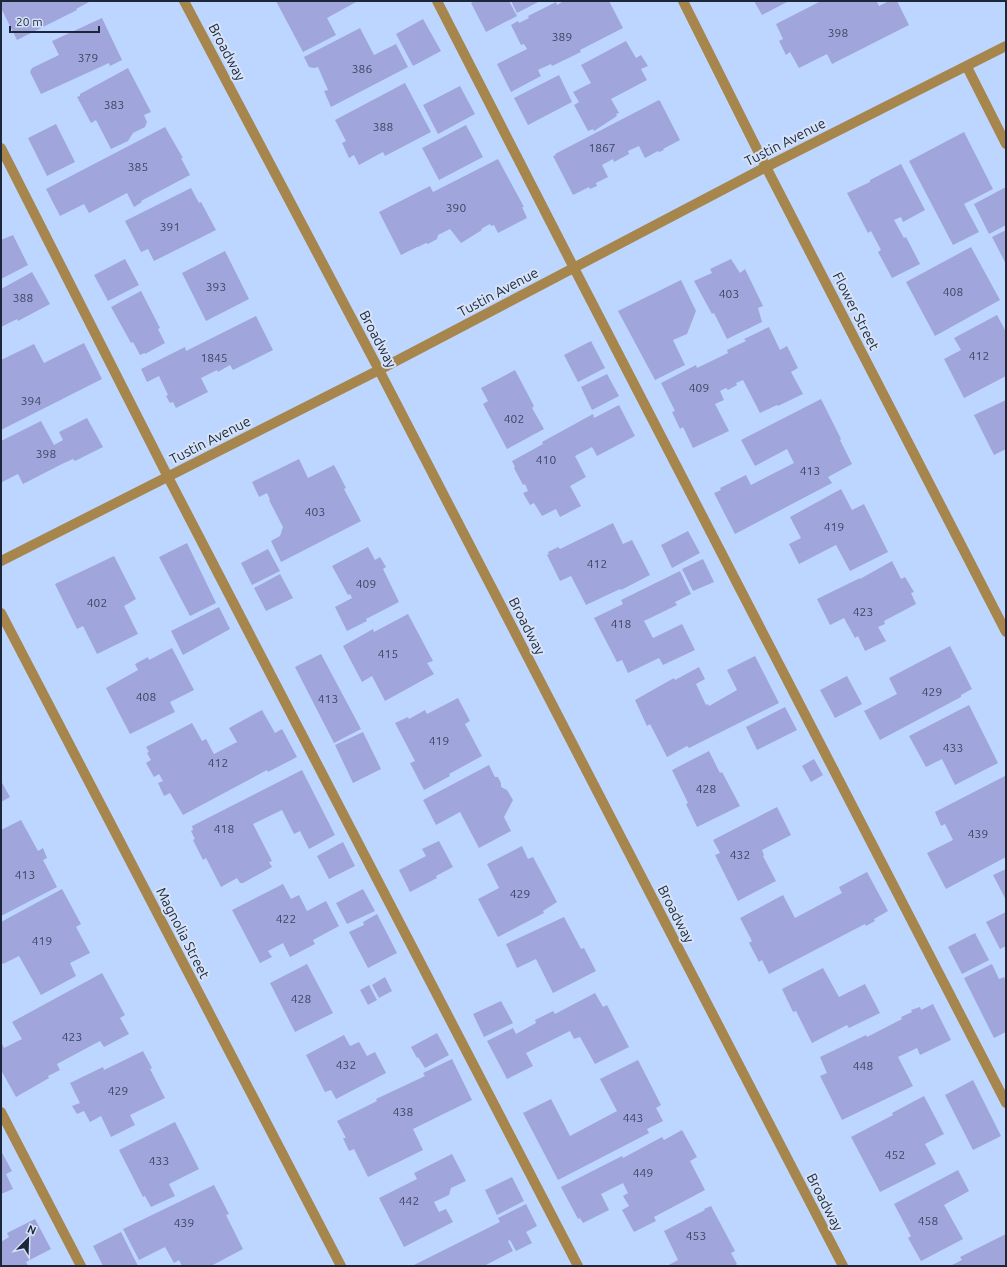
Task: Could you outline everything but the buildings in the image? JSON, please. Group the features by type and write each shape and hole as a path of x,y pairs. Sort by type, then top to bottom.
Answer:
{"street":[{"name":"Broadway","path":"184,1 379,370 843,1266"},
{"path":"437,1 1006,1103"},
{"name":"Flower Street","path":"683,1 766,167 1006,632"},
{"name":"Tustin Avenue","path":"1,561 379,370 766,167 1006,46"},
{"path":"966,67 1006,144"},
{"path":"1,148 168,477 578,1266"},
{"name":"Magnolia Street","path":"1,613 341,1266"},
{"path":"1,1112 81,1266"}]}
